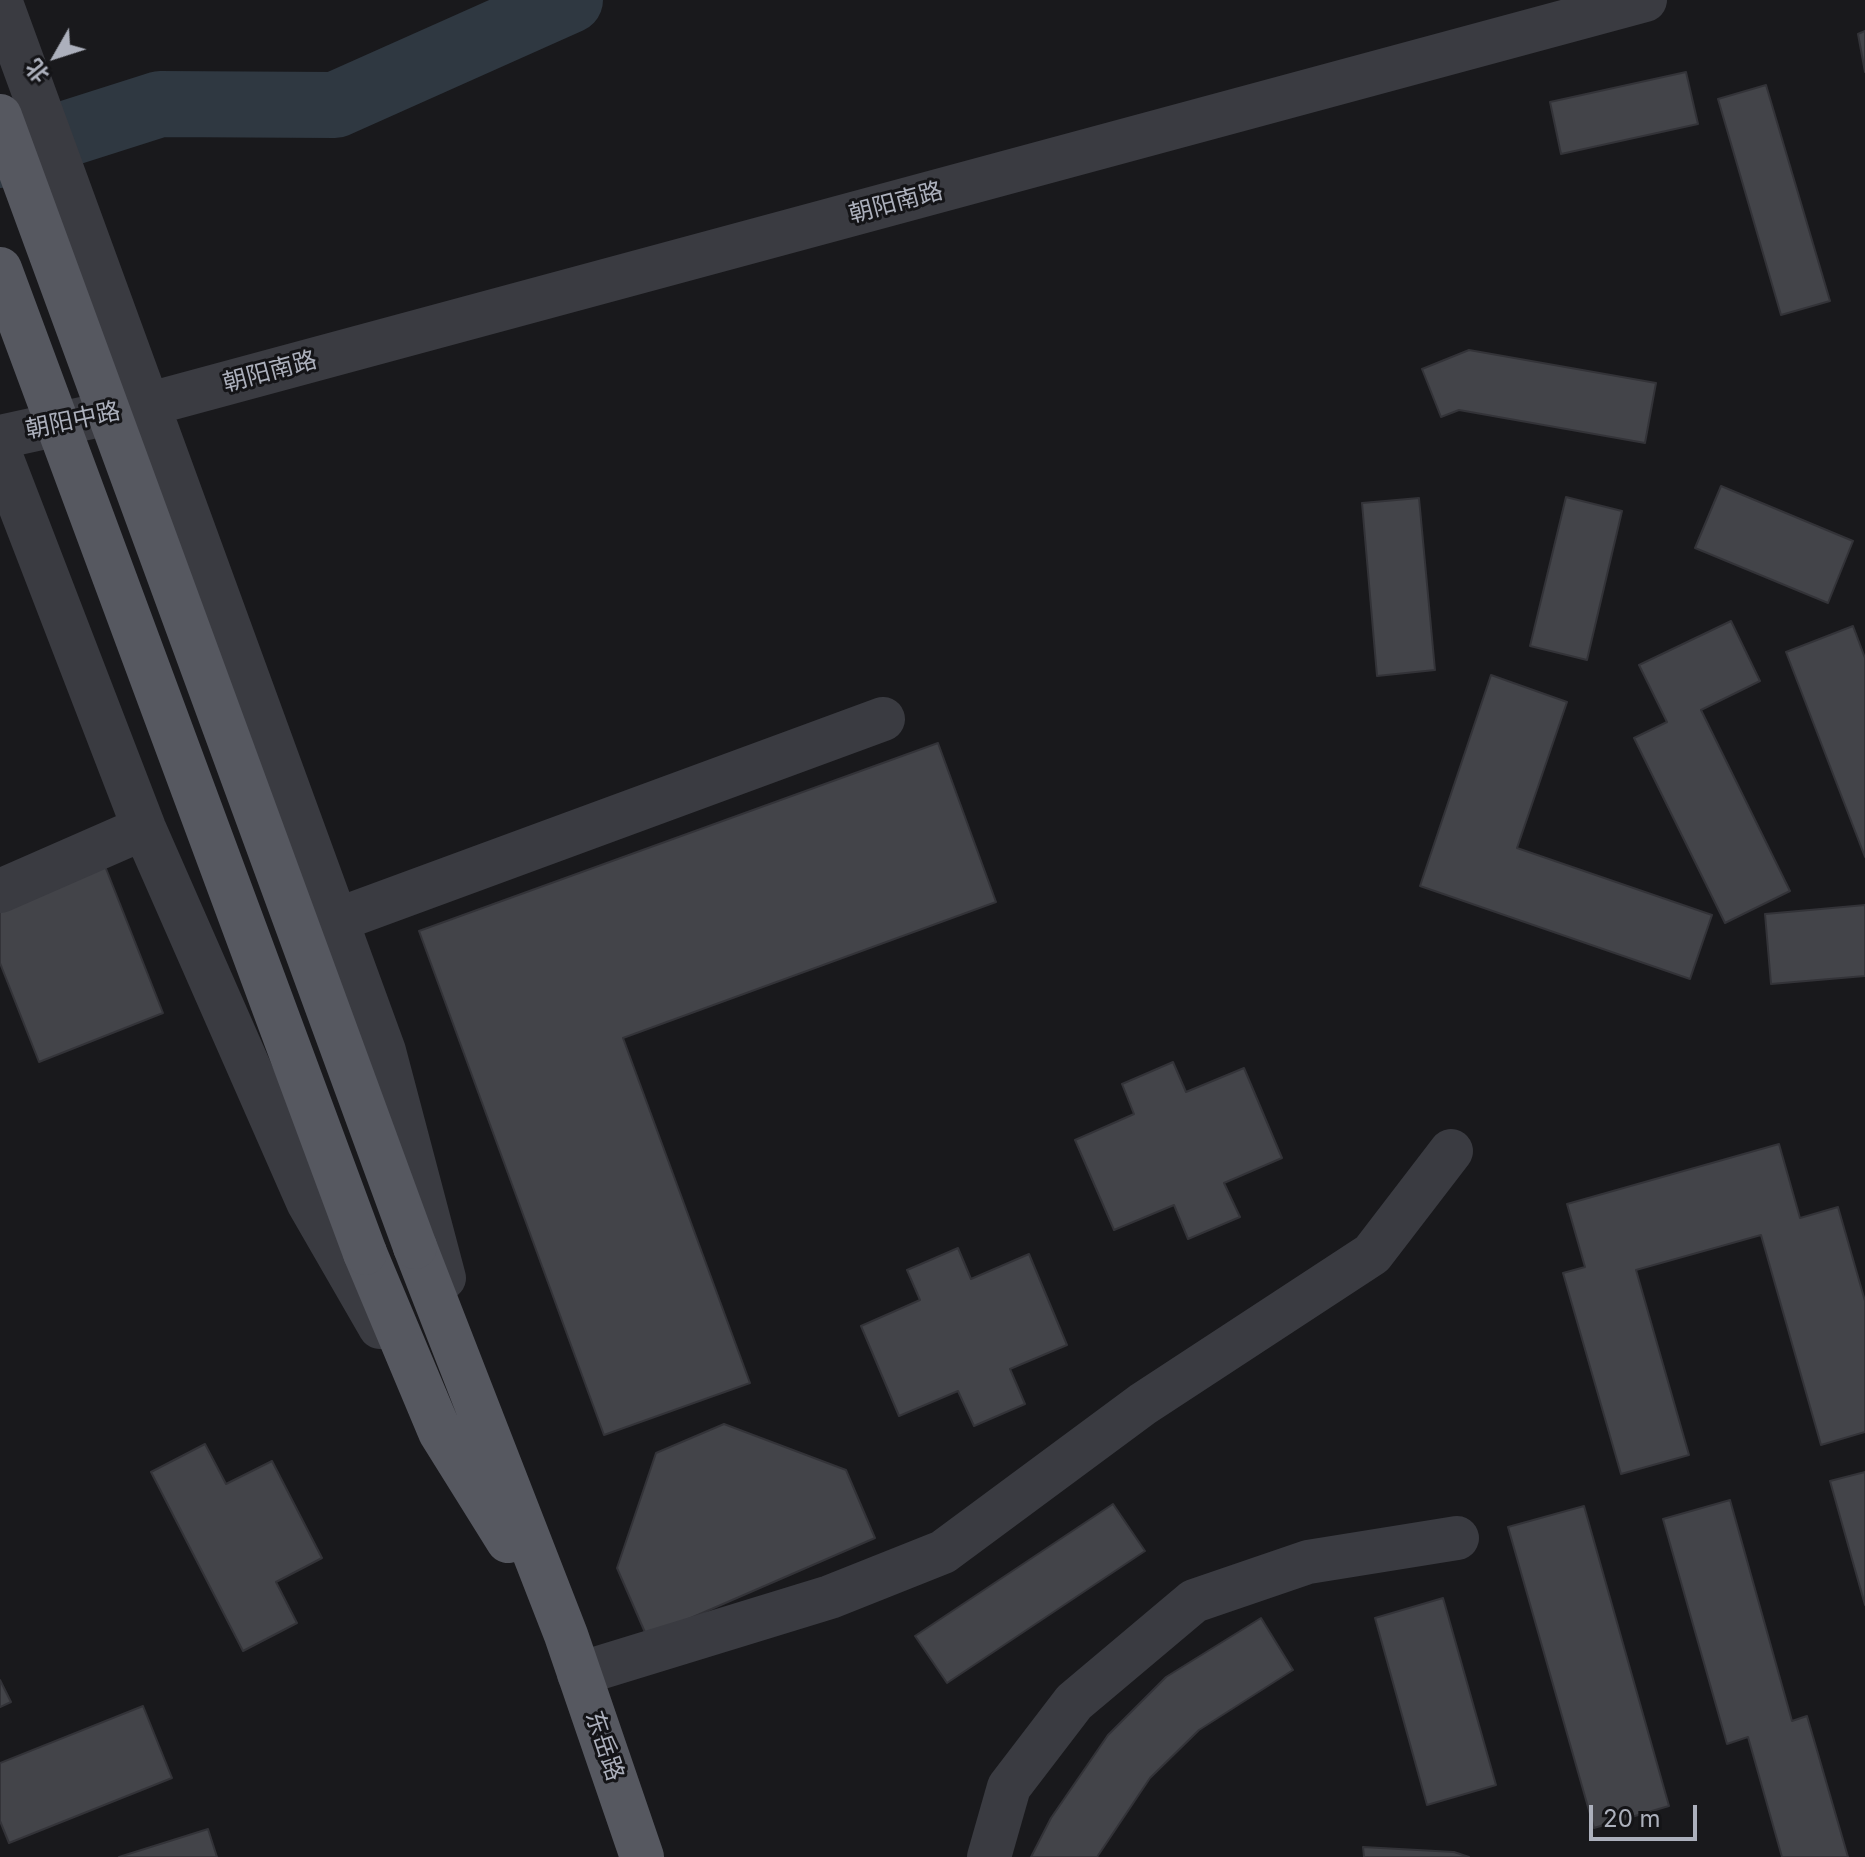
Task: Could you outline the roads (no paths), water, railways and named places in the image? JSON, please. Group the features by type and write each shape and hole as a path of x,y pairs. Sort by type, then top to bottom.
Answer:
{"main road":[{"path":"0,116 415,1247 572,1655"},
{"path":"0,269 365,1253 440,1432 572,1655"},
{"name":"东岳路","path":"572,1655 642,1857"}],"street":[{"name":"朝阳南路","path":"146,405 1645,0"},
{"path":"1,3 384,1051 478,1411"},
{"name":"朝阳中路","path":"0,437 146,405"},
{"path":"0,454 144,828 308,1202 440,1432"},
{"path":"337,920 883,719"},
{"path":"0,891 144,828"},
{"path":"572,1655 830,1597 943,1552 1143,1404 1372,1254 1451,1151"},
{"path":"989,1857 1009,1787 1074,1702 1194,1601 1308,1562 1457,1538"}],"waterway":[{"path":"0,155 160,104 335,105 570,0"}]}
